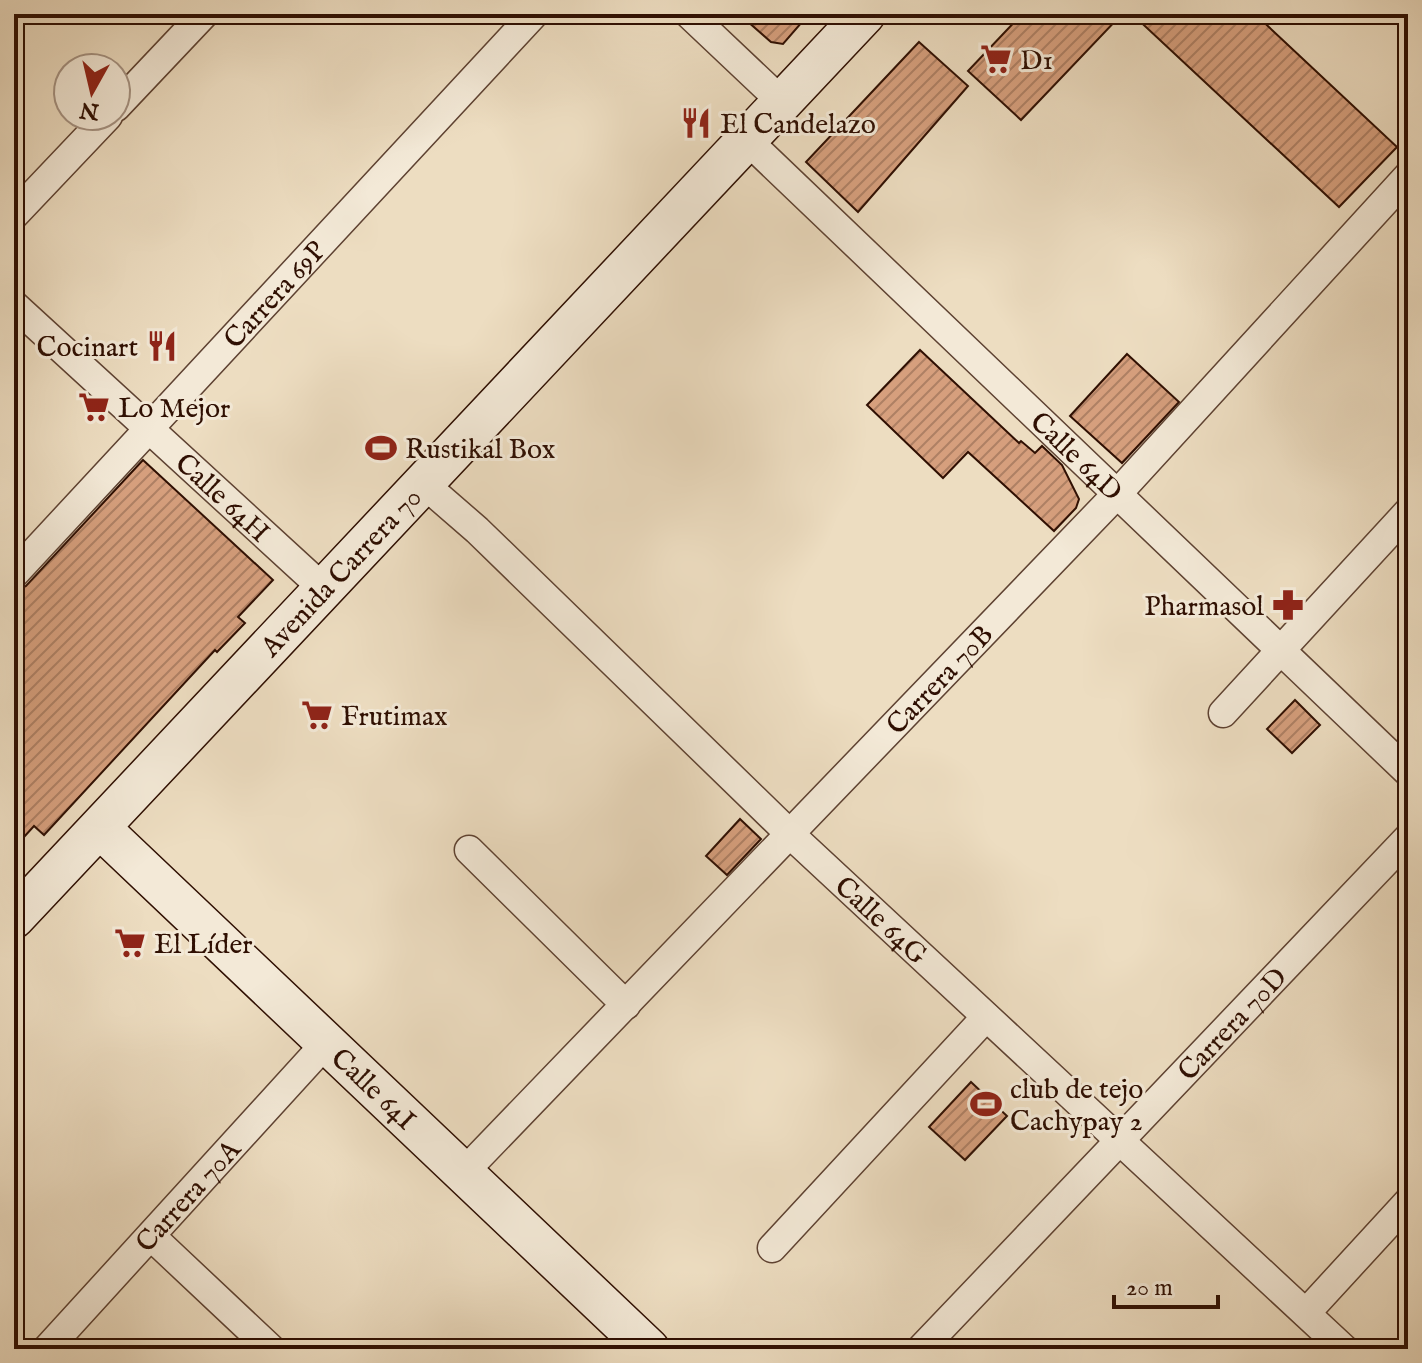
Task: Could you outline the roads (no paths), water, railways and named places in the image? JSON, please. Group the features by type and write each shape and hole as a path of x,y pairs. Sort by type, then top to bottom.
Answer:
{"main road":[{"name":"Avenida Carrera 70","path":"14,918 326,591 865,14"},
{"name":"Calle 64I","path":"100,828 649,1349"}],"street":[{"path":"132,90 204,14"},
{"name":"Carrera 69P","path":"14,574 534,14"},
{"path":"689,14 781,101"},
{"path":"14,215 93,132"},
{"name":"Calle 64D","path":"746,139 1408,772"},
{"name":"Carrera 70B","path":"463,1173 1118,493 1408,176"},
{"name":"Calle 64H","path":"14,305 326,591"},
{"name":"Calle 64G","path":"424,484 477,530 791,835 1344,1349"},
{"path":"1223,713 1408,512"},
{"name":"Carrera 70D","path":"921,1349 1408,838"},
{"path":"469,850 626,1005"},
{"path":"772,1248 986,1017"},
{"name":"Carrera 70A","path":"47,1349 326,1043"},
{"path":"1306,1313 1408,1202"},
{"path":"152,1237 271,1349"}],"place":[{"name":"D1","path":"996,59"},
{"name":"El Candelazo","path":"696,123"},
{"name":"Cocinart","path":"162,346"},
{"name":"Lo Mejor","path":"94,407"},
{"name":"Rustikal Box","path":"381,448"},
{"name":"Pharmasol","path":"1288,605"},
{"name":"Frutimax","path":"317,715"},
{"name":"El Líder","path":"130,943"},
{"name":"club de tejo Cachypay 2","path":"986,1104"}]}
